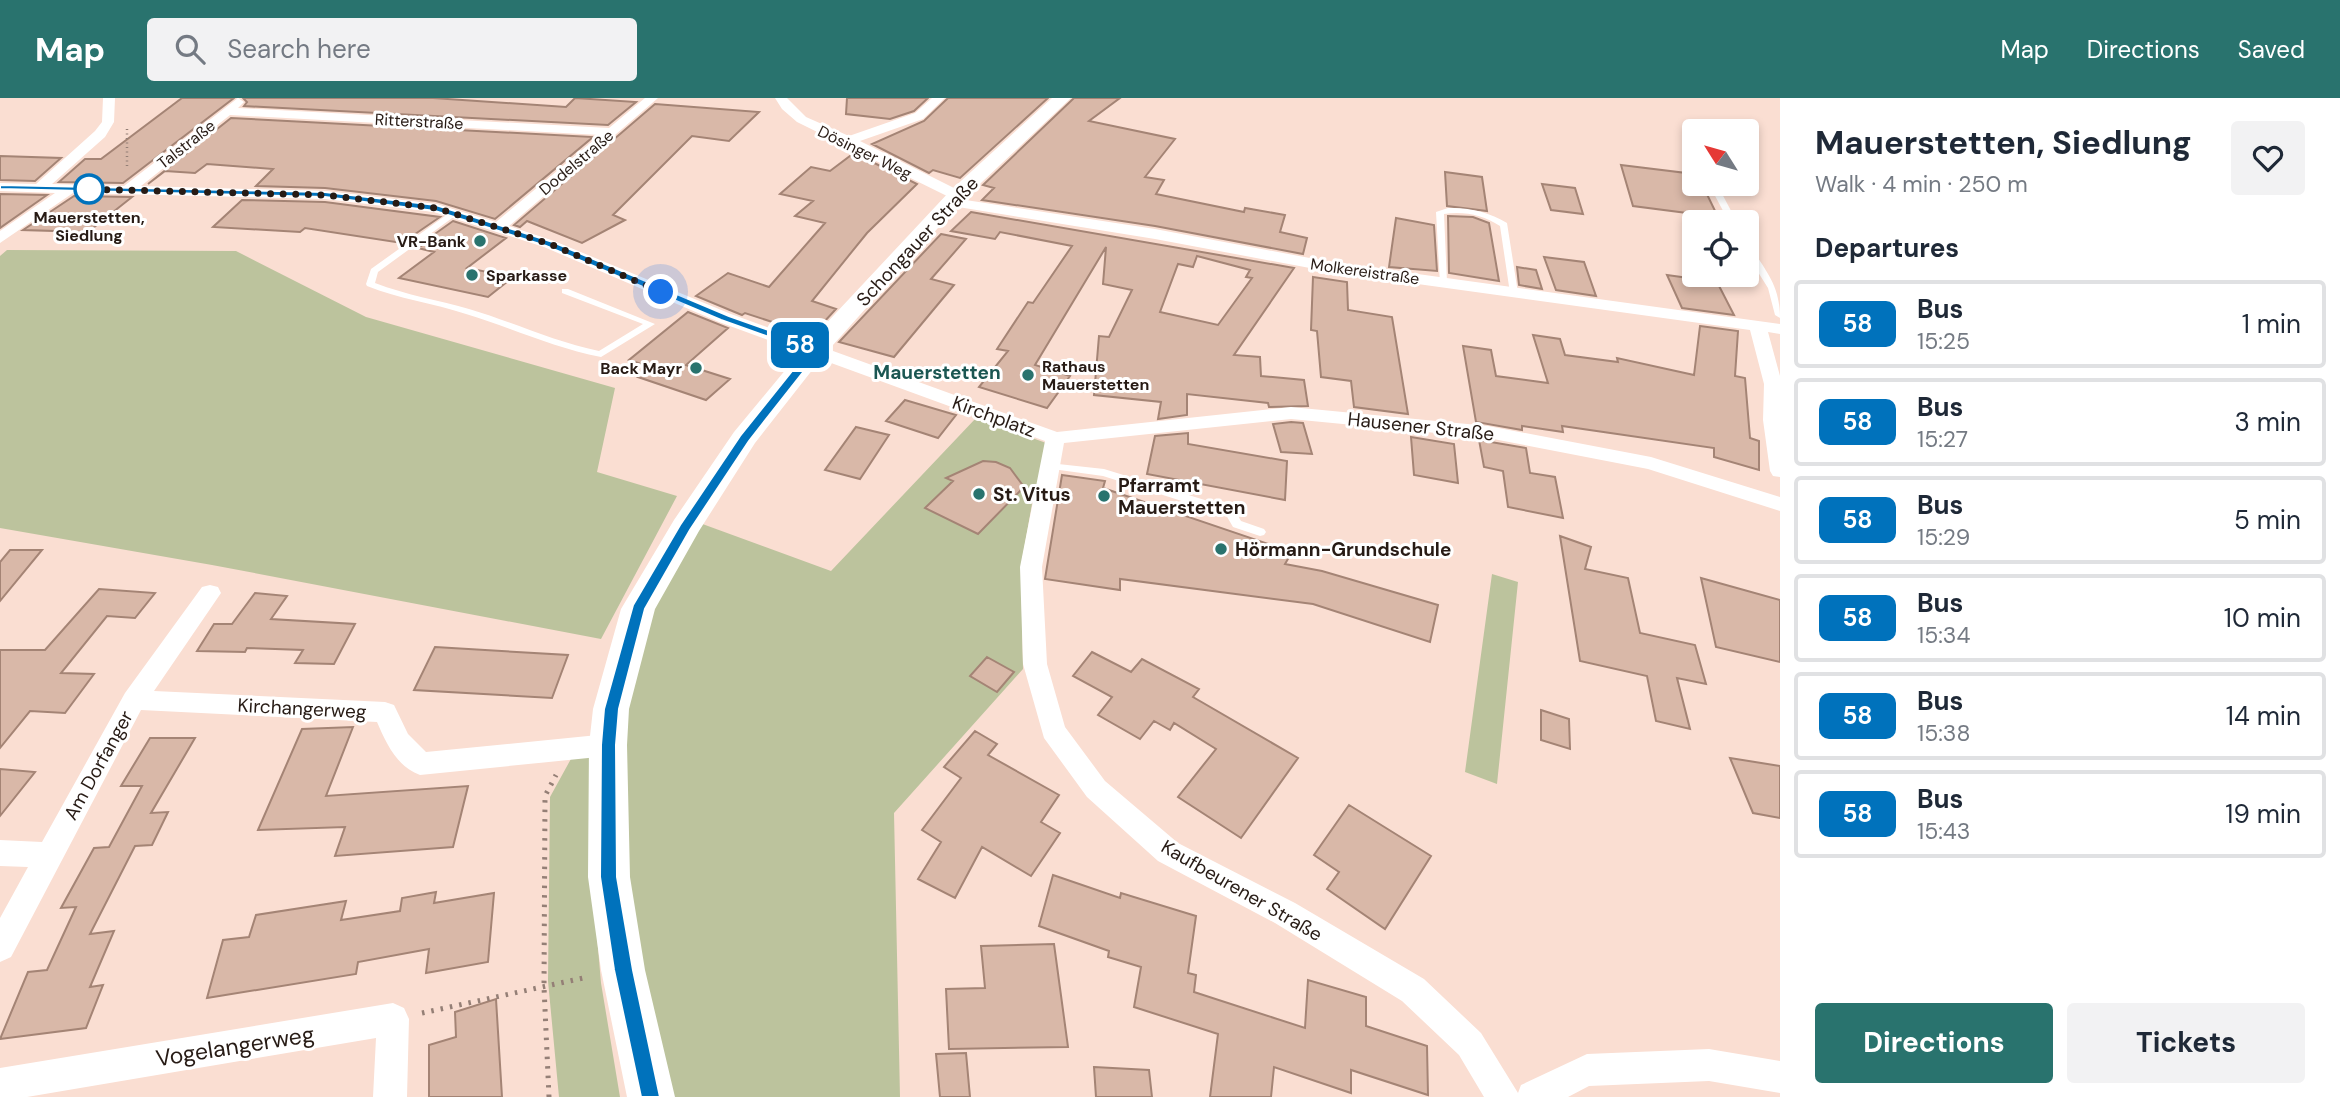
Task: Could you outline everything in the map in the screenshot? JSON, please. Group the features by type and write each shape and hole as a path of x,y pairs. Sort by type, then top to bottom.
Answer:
{"main road":[{"name":"Schongauer Straße","path":"650,1097 623,970 609,877 608,745 611,709 638,609 685,528 744,438 815,350 955,198 1062,98"}],"street":[{"path":"39,188 100,134 108,121 109,98"},
{"name":"Talstraße","path":"128,190 243,98"},
{"name":"Dodelstraße","path":"500,226 652,98"},
{"name":"Dösinger Weg","path":"781,98 784,104 813,127 848,141 955,198"},
{"path":"848,141 919,116 939,98"},
{"name":"Ritterstraße","path":"227,111 612,132"},
{"path":"0,187 325,195 436,208 500,226 550,244 725,318 815,350"},
{"path":"0,238 71,188"},
{"name":"Molkereistraße","path":"955,198 1331,267 1780,329"},
{"path":"1757,324 1773,384 1773,420 1780,471"},
{"name":"Kirchplatz","path":"815,350 1055,438"},
{"name":"Hausener Straße","path":"1055,438 1291,413 1502,434 1651,463 1780,504"},
{"name":"Kaufbeurener Straße","path":"1055,438 1031,567 1035,664 1053,730 1096,789 1168,852 1286,914 1413,990 1470,1044 1503,1097"},
{"name":"Am Dorfanger","path":"0,947 47,855 134,700 210,593"},
{"name":"Kirchangerweg","path":"134,700 385,712 398,741 420,764 608,745"},
{"path":"0,853 47,855"},
{"path":"390,1097 393,1019"},
{"name":"Vogelangerweg","path":"0,1085 393,1019"},
{"path":"1533,1097 1587,1070 1709,1065 1780,1077"}],"lane":[{"path":"1443,282 1440,212 1450,210 1495,217 1504,225 1514,293"},
{"path":"454,213 374,271 370,284 399,296 476,314 569,349 601,354 650,324 565,291"},
{"path":"1759,266 1772,288 1780,315"},
{"path":"1049,466 1104,473 1195,499 1230,512 1237,524 1260,532"}],"path":[{"path":"107,189 123,177 127,168 127,119"},
{"path":"549,1097 544,987 545,796 571,748"},
{"path":"393,1019 623,970"}],"green space":[{"path":"7,250 236,251 366,317 615,388 597,472 677,496 601,639 212,565 0,528 0,256"},
{"path":"976,418 1049,444 1032,504 1021,566 1023,669 894,813 900,1097 668,1097 624,873 626,707 652,611 697,522 831,571"},
{"path":"1492,574 1518,582 1497,784 1465,772"},
{"path":"572,757 595,757 592,878 601,983 620,1097 559,1097 548,981 550,797"}],"building":[{"path":"182,98 234,98 123,183 59,182 85,159 101,159"},
{"path":"243,98 433,98 566,107 575,98 636,102 608,125 244,106 247,102"},
{"path":"847,98 928,98 914,111 890,119 846,114"},
{"path":"948,98 1048,98 960,178 933,170 929,173 872,144 924,121"},
{"path":"1074,98 1120,98 1089,121 1175,139 1145,177 1164,180 1156,194 1244,212 1245,208 1285,215 1280,232 1307,238 1303,254 1155,226 982,200 994,188 983,185"},
{"path":"655,104 759,112 729,141 692,136 613,215 625,220 582,243 527,221 520,227 514,225"},
{"path":"231,118 593,137 495,219 436,201 325,188 256,186 273,169 207,164 195,173 165,171 148,184"},
{"path":"854,153 917,184 867,233 812,301 836,309 812,335 745,313 742,315 696,296 728,273 769,287 825,223 795,216 813,201 780,194 811,167 830,171"},
{"path":"0,156 61,158 35,181 0,180"},
{"path":"1621,165 1682,173 1682,196 1708,196 1715,210 1682,210 1682,212 1633,206"},
{"path":"1445,172 1482,177 1487,211 1447,206"},
{"path":"1542,184 1575,188 1583,214 1551,210"},
{"path":"0,194 47,195 0,228"},
{"path":"74,196 132,197 88,232 23,230"},
{"path":"242,200 325,202 440,217 402,243 305,228 300,232 213,227"},
{"path":"971,212 1294,268 1234,355 1260,357 1261,376 1304,380 1308,406 1269,407 1268,403 1187,394 1187,415 1158,419 1161,402 1094,395 1099,336 1109,337 1132,290 1103,284 1106,247 1035,365 1070,376 1047,408 979,387 1008,351 997,349 1028,302 1033,303 1072,246 1000,232 995,239 951,231","holes":["1197,256 1250,270 1246,277 1252,278 1218,325 1160,312 1178,264 1193,267"]},
{"path":"1448,216 1473,217 1489,223 1499,281 1449,273"},
{"path":"1396,218 1434,225 1437,271 1389,267"},
{"path":"453,221 506,238 467,268 513,277 488,297 399,278 434,252 418,246"},
{"path":"941,234 966,239 931,279 954,285 894,357 839,342"},
{"path":"1544,257 1584,262 1596,296 1556,290"},
{"path":"1517,267 1536,270 1542,289 1519,285"},
{"path":"1667,275 1682,277 1682,287 1720,287 1734,315 1682,308"},
{"path":"1313,277 1347,282 1348,310 1392,317 1408,414 1354,407 1351,381 1321,377 1317,331 1311,330"},
{"path":"688,312 728,328 686,365 730,379 706,400 638,377 650,367 629,360"},
{"path":"1700,326 1738,331 1735,376 1745,378 1750,438 1759,441 1759,470 1714,457 1714,448 1562,426 1563,432 1522,426 1522,430 1476,422 1463,346 1491,350 1496,376 1548,383 1533,335 1560,339 1565,355 1618,362 1617,358 1694,375"},
{"path":"905,400 956,415 938,438 886,421"},
{"path":"1303,423 1312,454 1281,452 1273,424"},
{"path":"856,427 889,435 860,479 825,470"},
{"path":"1188,433 1188,444 1287,461 1285,500 1147,474 1155,436"},
{"path":"1411,437 1454,444 1458,483 1414,475"},
{"path":"1479,440 1526,448 1530,473 1555,477 1563,518 1508,507 1503,471 1484,467"},
{"name":"St. Vitus","path":"983,461 996,462 1010,468 1024,487 978,534 925,508 953,481 946,478"},
{"path":"1062,475 1105,481 1103,488 1292,552 1285,564 1322,571 1438,605 1430,642 1313,604 1120,579 1120,590 1045,579"},
{"path":"1560,536 1591,547 1585,569 1628,578 1640,633 1695,645 1706,684 1677,678 1690,729 1656,721 1647,676 1580,661"},
{"path":"10,550 42,550 0,601 0,562"},
{"path":"1701,578 1780,600 1780,662 1716,647"},
{"path":"99,589 155,593 135,618 107,616 61,673 94,674 65,713 30,711 0,748 0,650 45,650"},
{"path":"255,593 287,596 271,619 355,624 334,664 295,663 303,650 247,648 245,652 197,651 214,624 232,624"},
{"path":"435,647 568,655 552,698 414,690"},
{"path":"1092,652 1131,672 1142,659 1199,689 1193,697 1298,758 1241,838 1178,797 1216,749 1174,723 1170,730 1154,721 1140,739 1098,715 1112,697 1073,676"},
{"path":"987,657 1014,672 997,692 970,676"},
{"path":"1541,710 1569,719 1570,749 1541,740"},
{"path":"353,727 326,796 468,786 453,847 335,856 345,827 258,830 302,729"},
{"path":"975,731 997,744 988,755 1059,795 1041,822 1060,833 1031,876 982,847 955,898 918,879 941,842 922,830 961,778 944,767"},
{"path":"150,738 195,738 151,813 168,812 152,845 135,846 90,934 114,931 90,987 103,985 86,1028 0,1039 28,972 47,970 76,907 61,908 94,848 109,847 142,786 121,786"},
{"path":"1730,758 1780,766 1780,818 1753,813"},
{"path":"0,769 35,772 0,816"},
{"path":"1349,805 1431,856 1385,929 1327,889 1339,872 1314,855"},
{"path":"1053,875 1120,898 1121,893 1196,916 1188,973 1196,975 1194,992 1305,1028 1308,980 1366,997 1366,1026 1427,1046 1428,1095 1351,1070 1351,1093 1274,1067 1271,1097 1210,1097 1218,1034 1134,1007 1141,967 1108,957 1109,951 1039,926"},
{"path":"436,892 434,903 494,893 488,962 426,973 429,949 358,962 356,974 207,998 223,940 249,937 256,915 346,901 341,920 400,911 402,898"},
{"path":"1054,944 1068,1047 949,1049 946,989 985,988 981,946"},
{"path":"496,999 502,1097 429,1097 429,1045 456,1037 455,1012"},
{"path":"966,1053 970,1097 940,1097 936,1054"},
{"path":"1094,1067 1149,1070 1152,1097 1096,1097"}],"bus line":[{"name":"58","path":"0,187 325,195 436,208 500,226 550,244 725,318 815,350 744,438 685,528 638,609 611,709 608,745 609,877 623,970 651,1097"}],"place":[{"name":"Mauerstetten, Siedlung","path":"89,189"},
{"name":"VR-Bank","path":"480,241"},
{"name":"Sparkasse","path":"472,275"},
{"name":"Back Mayr","path":"696,368"},
{"name":"Rathaus Mauerstetten","path":"1028,375"},
{"name":"St. Vitus","path":"979,494"},
{"name":"Pfarramt Mauerstetten","path":"1104,496"},
{"name":"Hörmann-Grundschule","path":"1221,549"}],"district":[{"name":"Mauerstetten","path":"937,372"}],"route":[{"path":"89,189 79,189 325,195 436,208 500,226 550,244 661,292"}]}
